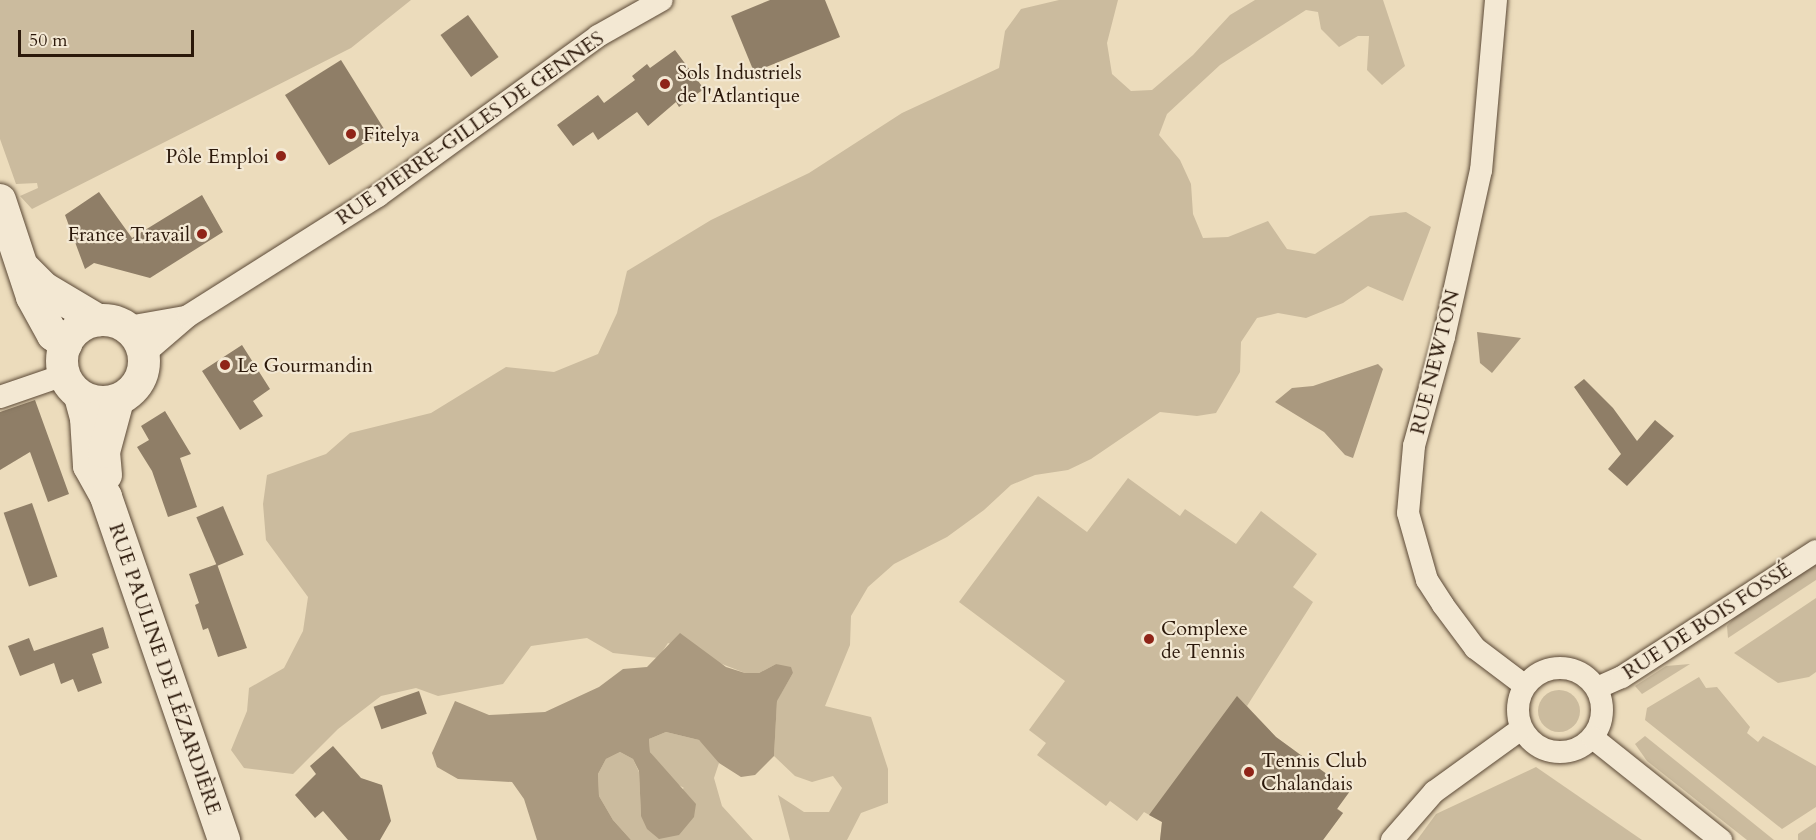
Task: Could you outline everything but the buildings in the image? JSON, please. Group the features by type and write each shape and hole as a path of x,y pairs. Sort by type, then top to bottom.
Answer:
{"main road":[{"path":"0,200 38,308 53,335 66,344 72,385 105,402 118,400 139,382 144,354 128,327 114,320 98,320 84,324 66,344"},
{"path":"23,267 44,288 98,320"},
{"name":"RUE PAULINE DE LÉZARDIÈRE","path":"72,385 86,418 86,456 106,497 224,840"},
{"name":"RUE PAULINE DE LÉZARDIÈRE","path":"106,497 104,452 118,400"}],"street":[{"name":"RUE PIERRE-GILLES DE GENNES","path":"144,354 188,316 378,196 598,36 662,0"},
{"name":"RUE NEWTON","path":"1496,0 1481,170 1444,337 1414,446 1408,513 1427,580 1443,605 1474,648 1524,685"},
{"name":"RUE PIERRE-GILLES DE GENNES","path":"128,327 188,316"},
{"path":"0,397 72,385"},
{"name":"RUE DE BOIS FOSSÉ","path":"1597,688 1632,671 1816,551"},
{"path":"1553,668 1570,668 1586,675 1597,688 1602,705 1601,722 1593,738 1579,748 1563,753 1539,747 1521,729 1517,714 1524,685 1537,673 1553,668"},
{"path":"1392,840 1434,792 1476,758 1521,729"},
{"path":"1593,738 1721,840"}],"shaded area":[{"path":"0,0 411,0 351,48 32,209 20,196 38,188 37,183 16,184 0,139"},
{"path":"1059,0 1118,0 1107,43 1112,74 1131,91 1152,90 1193,55 1230,15 1255,0 1383,0 1405,66 1382,85 1367,70 1369,36 1358,36 1339,47 1321,29 1318,12 1306,10 1220,65 1167,114 1159,135 1180,160 1191,184 1193,214 1203,238 1228,237 1268,221 1287,249 1315,254 1370,216 1406,212 1431,227 1403,301 1368,286 1343,303 1306,318 1278,313 1257,318 1241,342 1240,372 1216,413 1197,416 1160,412 1091,459 1068,470 1035,475 1011,485 984,510 947,537 894,564 868,587 851,616 850,645 825,706 871,717 888,769 888,803 861,813 847,840 790,840 778,795 804,812 829,812 842,788 833,776 812,782 795,776 774,756 777,700 793,673 776,664 759,673 745,673 668,643 658,658 613,653 587,638 531,646 503,684 438,696 416,688 381,696 338,729 293,774 244,768 231,750 247,711 249,688 284,668 303,631 308,597 266,540 263,504 267,475 326,454 350,433 431,413 506,367 554,372 598,354 617,313 627,271 711,220 809,173 902,113 999,68 1005,31 1021,9"},
{"path":"1477,332 1521,338 1492,373 1480,363"},
{"path":"1378,364 1383,369 1353,458 1345,455 1324,432 1275,402 1292,388 1313,386"},
{"name":"Complexe de Tennis","path":"1128,478 1180,516 1185,509 1236,544 1261,511 1317,554 1293,587 1313,602 1247,706 1276,737 1350,791 1337,808 1343,813 1323,840 1160,840 1162,822 1144,812 1137,821 1110,801 1106,806 1037,755 1046,743 1029,730 1065,681 959,602 1038,496 1087,532"},
{"path":"1816,563 1816,580 1728,638 1727,626 1735,617"},
{"path":"1816,598 1816,672 1809,677 1778,683 1734,653"},
{"path":"680,633 726,667 745,673 759,673 776,664 791,667 793,673 777,701 774,756 755,775 741,777 719,763 699,740 666,732 649,739 650,752 696,804 694,817 679,835 659,839 647,829 641,816 639,771 633,759 620,752 606,759 598,774 599,796 613,820 631,840 537,840 524,799 512,782 458,779 437,767 432,753 455,701 489,715 545,712 599,687 623,669 647,667"},
{"path":"1690,664 1642,694 1635,686 1666,666"},
{"path":"1699,677 1706,688 1717,687 1750,727 1747,733 1758,742 1763,736 1816,766 1816,807 1782,829 1645,720 1647,708"},
{"path":"1559,690 1567,691 1574,696 1579,703 1579,719 1574,726 1567,731 1559,732 1551,731 1544,726 1539,719 1538,711 1539,703 1544,696 1551,691"},
{"path":"666,732 699,740 712,751 719,763 714,778 722,806 753,840 631,840 613,820 599,796 598,774 606,759 620,752 633,759 639,772 641,816 684,788 673,782 650,752 649,739"},
{"path":"1645,736 1774,840 1747,840 1647,761 1635,744"},
{"path":"1536,767 1642,840 1417,840 1436,814"},
{"path":"1816,822 1816,840 1798,840 1798,834"}],"place":[{"name":"Sols Industriels de l'Atlantique","path":"665,84"},
{"name":"Fitelya","path":"351,134"},
{"name":"Pôle Emploi","path":"281,156"},
{"name":"France Travail","path":"202,234"},
{"name":"Le Gourmandin","path":"225,365"},
{"name":"Complexe de Tennis","path":"1149,639"},
{"name":"Tennis Club Chalandais","path":"1249,772"}]}
